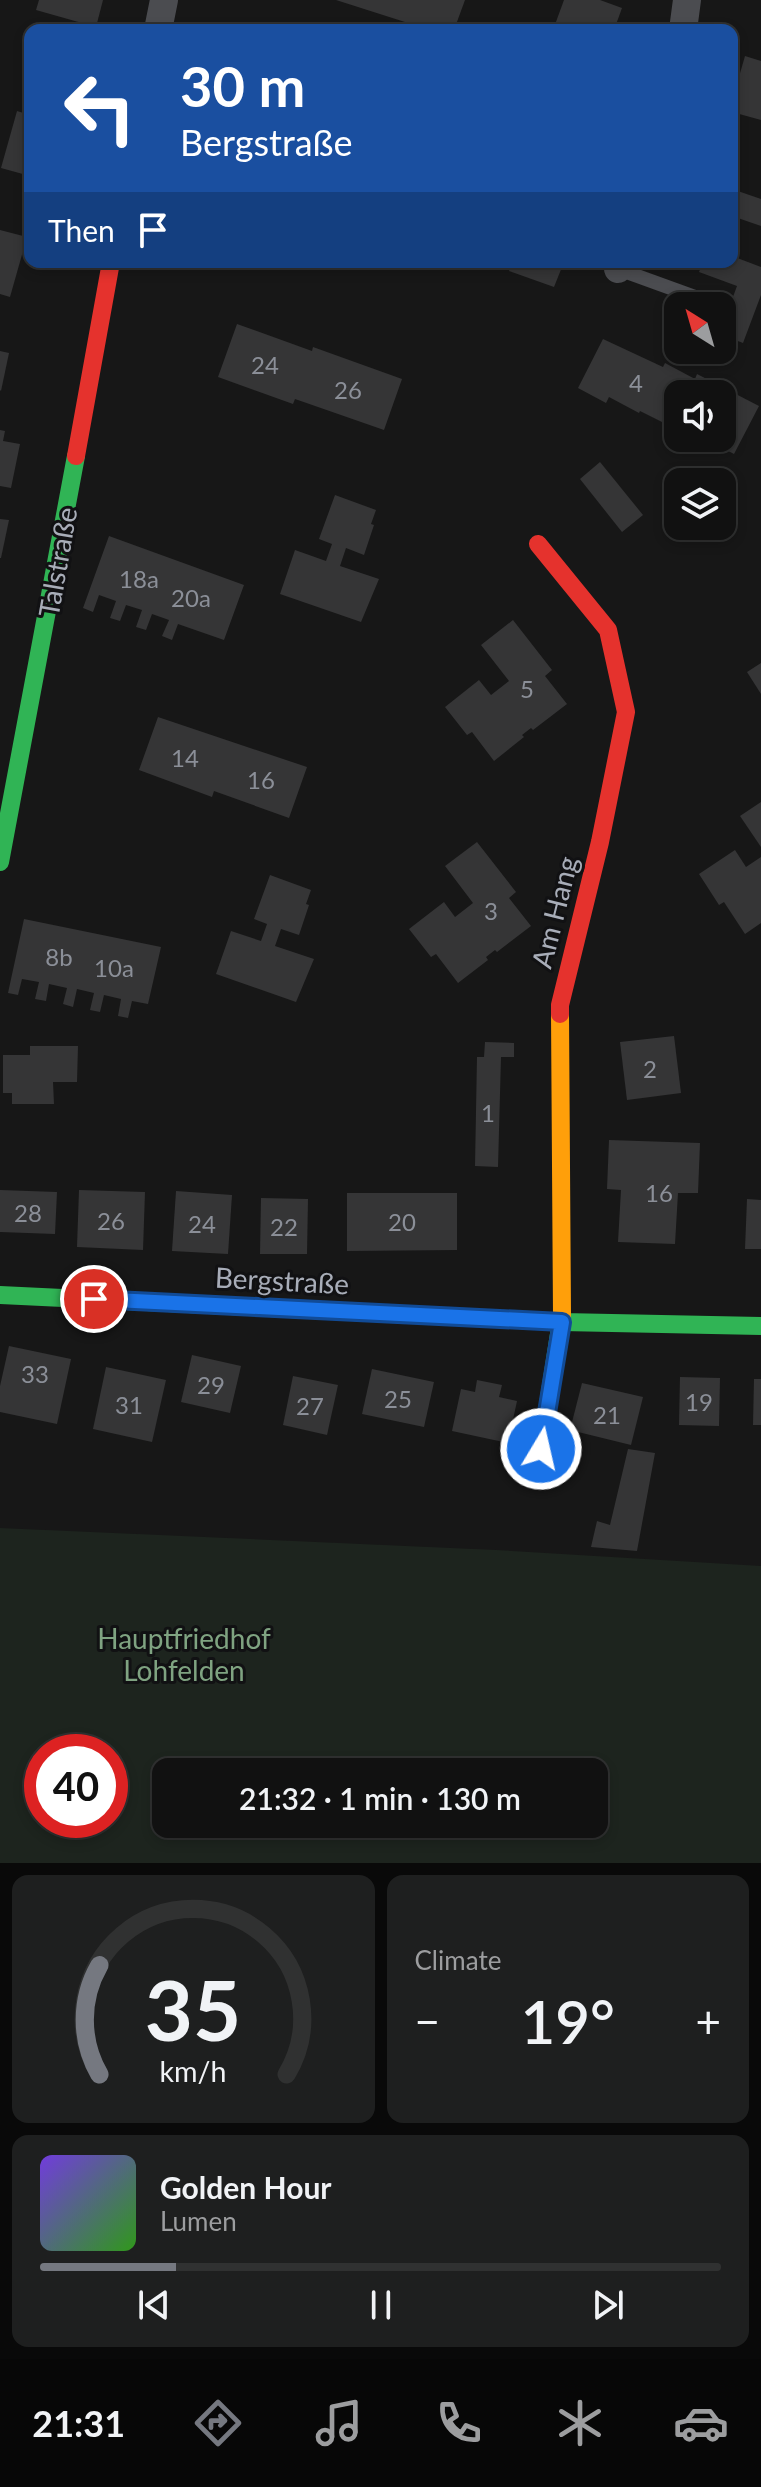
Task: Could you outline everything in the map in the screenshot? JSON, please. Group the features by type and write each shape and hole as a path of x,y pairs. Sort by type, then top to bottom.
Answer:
{"street":[{"path":"159,24 164,0"},
{"path":"684,24 687,0"},
{"name":"Talstraße","path":"0,862 110,268"},
{"name":"Am Hang","path":"538,544 608,630 626,712 600,842 560,1005 562,1322"},
{"name":"Bergstraße","path":"0,1295 562,1322 761,1326"},
{"path":"541,1449 562,1322"}],"lane":[{"path":"624,268 684,292"}],"green space":[{"name":"Hauptfriedhof Lohfelden","path":"0,1528 496,1550 761,1566 761,1863 0,1863"}],"building":[{"path":"39,0 103,0 97,24 85,24 36,10"},
{"path":"336,0 465,0 456,24 411,24"},
{"path":"564,0 600,0 622,8 616,24 555,24"},
{"path":"745,56 761,61 761,120 738,114 738,80"},
{"path":"17,111 24,113 24,174 1,168"},
{"path":"738,191 761,199 761,226 738,218"},
{"path":"0,230 24,236 24,248 10,297 0,294"},
{"path":"738,258 761,267 761,295 743,343 736,340 737,286 699,272 701,268 738,268"},
{"path":"510,268 562,268 554,287 509,271"},
{"path":"237,324 402,379 384,430 295,399 293,404 218,377"},
{"path":"603,339 663,367 667,364 695,379 697,374 709,380 664,380 664,423 609,397 606,403 578,388"},
{"path":"0,351 9,353 1,391 0,390"},
{"path":"736,394 759,406 736,450"},
{"path":"0,430 5,431 3,441 20,444 11,488 0,486"},
{"path":"600,462 643,515 622,532 580,479"},
{"path":"335,495 376,510 364,555 346,548 340,566 379,579 361,622 280,594 295,550 326,561 332,544 319,539"},
{"path":"0,519 9,520 1,558 0,558"},
{"path":"109,536 244,585 224,640 178,624 172,640 162,636 169,620 152,614 146,630 136,627 142,610 126,605 120,621 110,618 116,601 99,595 93,612 83,608"},
{"path":"513,620 552,670 545,676 567,704 522,735 524,737 494,761 472,732 467,735 445,707 479,680 491,695 509,681 481,645"},
{"path":"761,663 761,694 747,672"},
{"path":"158,717 307,767 289,818 214,791 212,797 139,770"},
{"path":"761,802 761,847 740,816"},
{"path":"477,842 516,892 509,898 531,926 486,957 488,960 458,983 436,954 431,957 409,929 444,902 455,917 473,903 445,866"},
{"path":"735,850 746,867 761,857 761,923 745,934 724,902 719,905 699,874"},
{"path":"270,875 311,890 299,935 281,929 275,946 314,959 296,1002 216,974 231,931 261,941 267,924 254,919"},
{"path":"24,919 161,947 148,1004 132,1001 128,1018 118,1016 121,999 104,995 100,1012 90,1010 94,993 77,989 73,1007 63,1004 67,988 49,984 46,1001 35,999 39,982 22,979 18,995 8,993"},
{"path":"674,1036 681,1093 627,1100 620,1042"},
{"path":"485,1042 514,1043 514,1057 501,1057 498,1167 475,1166 477,1057 484,1057"},
{"path":"30,1046 78,1046 77,1082 53,1082 54,1104 12,1104 12,1093 3,1093 3,1055 30,1055"},
{"path":"609,1140 700,1143 698,1193 678,1193 675,1244 618,1242 621,1190 607,1189"},
{"path":"0,1190 57,1192 55,1234 0,1232"},
{"path":"79,1190 145,1192 143,1250 77,1247"},
{"path":"176,1191 232,1195 228,1254 172,1251"},
{"path":"347,1193 457,1193 457,1250 347,1251"},
{"path":"261,1198 308,1199 307,1254 260,1254"},
{"path":"747,1199 761,1200 761,1249 745,1249"},
{"path":"9,1346 71,1359 57,1424 0,1412 0,1386"},
{"path":"192,1355 241,1366 230,1413 181,1402"},
{"path":"106,1367 166,1380 152,1442 93,1429"},
{"path":"372,1369 434,1382 424,1427 362,1414"},
{"path":"293,1376 338,1385 327,1435 283,1425"},
{"path":"680,1377 720,1378 719,1426 679,1425"},
{"path":"754,1379 761,1379 761,1425 753,1425"},
{"path":"477,1380 502,1385 499,1397 517,1401 508,1443 452,1431 461,1389 475,1392"},
{"path":"582,1383 643,1397 631,1445 570,1430"},
{"path":"628,1449 655,1453 637,1551 591,1547 597,1521 610,1525"}],"traffic: fast":[{"path":"0,862 76,456"},
{"path":"0,1295 562,1322 761,1326"},
{"path":"541,1449 562,1315"}],"traffic: slow":[{"path":"560,1014 562,1315"}],"traffic: jam":[{"path":"76,456 110,268"},
{"path":"538,544 608,630 626,712 560,1014"}],"route":[{"path":"94,1299 562,1322 541,1449"}]}
